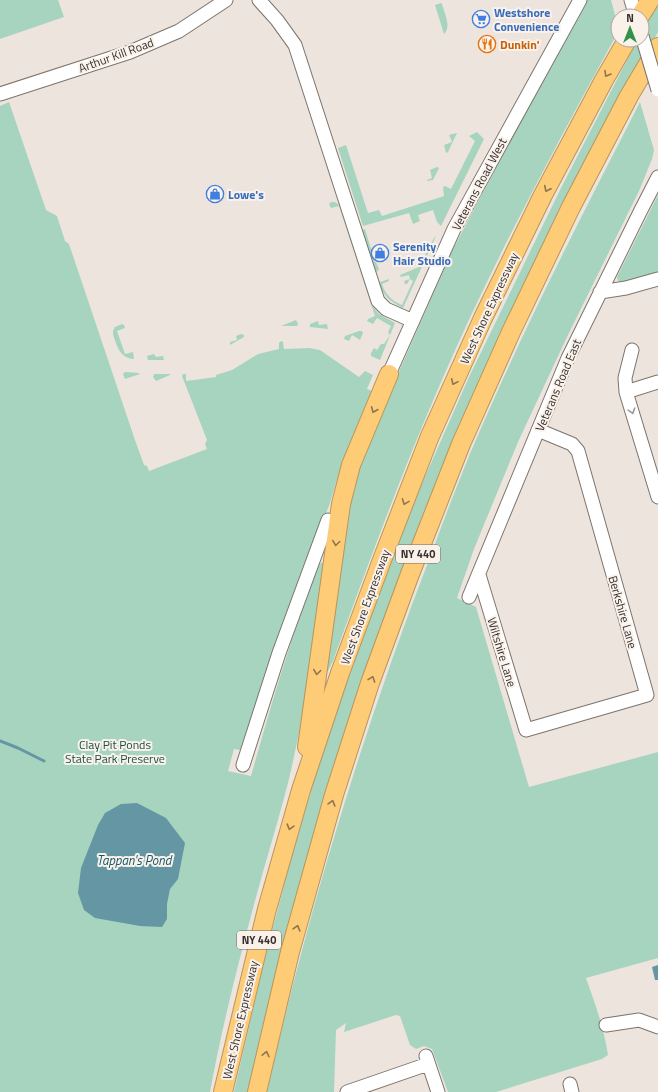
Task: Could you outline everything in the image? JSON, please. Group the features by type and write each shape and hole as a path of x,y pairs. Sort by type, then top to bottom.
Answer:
{"highway":[{"name":"NY 440","path":"257,1092 290,952 334,795 370,683 410,574 461,444 511,332 575,200 629,96 658,47"},
{"name":"West Shore Expressway","path":"223,1092 265,917 301,790 340,673 382,560 430,436 483,318 543,195 622,48"},
{"path":"301,790 341,504 351,464 389,374"}],"street":[{"name":"Arthur Kill Road","path":"0,94 130,52 179,31 226,0"},
{"path":"259,0 277,20 295,45 378,301 386,308 413,321"},
{"path":"274,0 277,20"},
{"name":"Veterans Road West","path":"389,374 454,228 580,0"},
{"path":"646,48 658,90"},
{"name":"Veterans Road East","path":"469,597 568,358 658,177"},
{"path":"600,292 626,288 658,279"},
{"path":"632,350 624,378 626,392 658,497"},
{"path":"626,392 658,382"},
{"name":"Berkshire Lane","path":"526,730 647,695 578,452 572,444 538,430"},
{"path":"243,765 279,653 328,520"},
{"name":"Wiltshire Lane","path":"478,575 526,730"},
{"path":"606,1025 639,1020 658,1027"},
{"path":"347,1092 427,1060 438,1092"}],"green space":[{"path":"0,0 58,0 64,17 0,39"},
{"path":"584,0 611,0 613,8 610,8 610,47 525,205 461,337 398,486 333,661 327,673 348,501 354,481 386,401 452,251"},
{"path":"658,0 658,32 650,47 650,16"},
{"path":"441,3 446,15 447,24 444,34 435,5"},
{"path":"633,48 649,48 631,82 429,509 249,1092 234,1092 262,970 292,855 326,741 368,619 417,495 469,377 561,188"},
{"name":"Clay Pit Ponds State Park Preserve","path":"9,102 46,210 57,216 65,241 69,244 135,440 144,465 147,466 149,471 207,449 205,444 207,440 182,376 183,374 186,374 186,381 216,377 216,375 232,370 258,354 279,349 279,343 281,341 283,342 284,349 309,348 320,350 359,377 365,371 373,375 367,389 372,391 342,471 337,479 329,506 301,574 240,750 234,749 228,771 251,776 299,617 318,565 323,562 325,566 313,649 293,760 235,980 210,1092 0,1092 0,106"},
{"path":"640,102 654,150 652,159 639,191 567,337 518,442 474,549 457,598 476,607 529,787 658,752 658,958 586,978 599,1016 608,1055 602,1059 496,1092 448,1092 432,1049 424,1046 416,1049 410,1045 400,1016 396,1015 344,1032 346,1023 336,1030 334,1092 267,1092 283,1023 320,886 361,751 383,684 446,513 477,437 511,361 565,249"},
{"path":"477,132 484,139 441,226 437,222 433,210 418,215 420,221 413,224 409,213 363,226 338,148 346,145 368,213 379,210 382,216 444,196 443,187 445,186 451,189 475,141 469,136"},
{"path":"457,133 448,152 446,153 444,145 452,142 449,135"},
{"path":"437,167 439,168 433,180 427,181 432,178 430,170"},
{"path":"658,195 658,273 622,282 618,281 617,277"},
{"path":"331,202 335,202 339,205 373,307 379,314 395,323 380,360 371,356 371,353 374,348 377,350 381,344 384,344 390,335 388,332 391,326 377,318 373,324 367,321 375,316 339,206 331,208 329,204"},
{"path":"365,229 375,262 379,269 377,272 362,230"},
{"path":"436,236 403,308 387,298 382,291 380,282 389,279 389,281 382,284 383,288 389,297 402,305 413,281 410,279 409,275 401,277 400,275 419,267"},
{"path":"410,279 407,284 405,284 404,281"},
{"path":"296,320 298,324 297,326 281,326"},
{"path":"318,321 319,325 327,324 328,329 310,327 310,324"},
{"path":"122,324 125,328 117,331 125,354 133,352 134,359 122,354 116,343 113,331 115,327"},
{"path":"362,331 363,333 360,340 352,335 349,341 344,339 345,336"},
{"path":"241,334 244,335 244,337 230,345 230,342 237,340 236,336"},
{"path":"154,354 156,357 163,356 164,360 148,360 147,356"},
{"path":"125,372 140,374 125,379 123,374"},
{"path":"154,374 170,375 156,381 153,377"}],"water":[{"name":"Tappan's Pond","path":"137,803 166,818 185,843 178,879 170,889 167,904 167,919 162,927 140,926 95,918 84,910 78,893 81,868 98,825 105,813 121,804"},
{"path":"658,965 658,980 655,980 652,967"}],"waterway":[{"path":"0,741 44,761"}],"place":[{"name":"Westshore Convenience","path":"481,19"},
{"name":"Dunkin'","path":"487,44"},
{"name":"Lowe's","path":"215,194"},
{"name":"Serenity Hair Studio","path":"380,253"}]}
